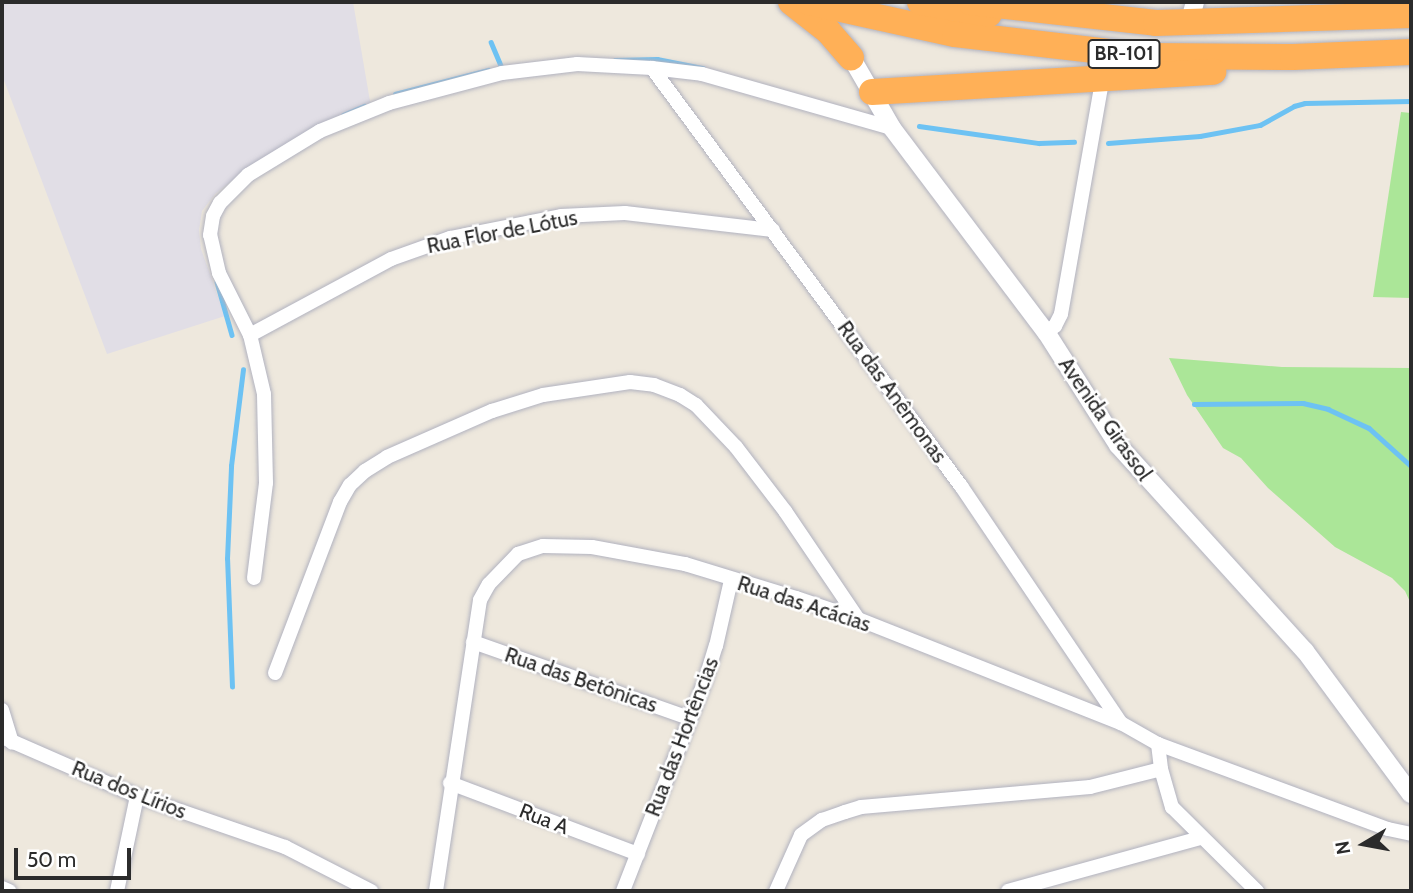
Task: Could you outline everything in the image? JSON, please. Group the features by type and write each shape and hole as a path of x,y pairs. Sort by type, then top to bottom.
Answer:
{"highway":[{"path":"791,2 828,31 851,57"},
{"name":"BR-101","path":"809,2 872,9 955,34 1146,56 1293,57 1411,51"},
{"path":"920,2 1095,34 1106,32 1116,21"},
{"name":"BR-101","path":"970,2 1116,21 1192,12 1411,15"},
{"path":"851,57 852,31 872,9"},
{"path":"872,92 1102,81 1246,69 1293,57"}],"street":[{"name":"Avenida Girassol","path":"851,57 892,128 1046,332 1118,445 1150,484 1305,651 1411,794"},
{"path":"254,578 264,506 267,440 264,394 250,335 219,273 210,234 213,216 220,203 248,175 320,131 389,103 489,76 577,64 702,74 892,128"},
{"name":"Rua das Anêmonas","path":"652,68 961,486 1121,723"},
{"path":"1046,332 1055,326 1061,314 1102,81"},
{"name":"Rua Flor de Lótus","path":"250,335 391,259 450,238 561,216 625,213 660,214 773,229"},
{"path":"275,673 340,502 350,485 365,471 387,457 492,411 543,395 630,382 654,386 696,405 736,447 785,511 858,620"},
{"name":"Rua das Acácias","path":"436,891 450,783 480,600 489,584 518,554 543,546 592,547 685,565 858,620 1121,723 1158,744 1388,829 1411,834"},
{"name":"Rua das Hortências","path":"623,891 716,646 731,580"},
{"name":"Rua das Betônicas","path":"473,642 689,718"},
{"path":"2,710 7,740"},
{"name":"Rua dos Lírios","path":"7,740 137,796 285,847 371,891"},
{"path":"1158,744 1161,769 1172,807 1200,838 1257,891"},
{"path":"776,891 802,835 822,820 845,812 861,807 1090,787 1161,769"},
{"name":"Rua A","path":"450,783 638,854"},
{"path":"117,891 137,796"},
{"path":"1008,891 1200,838"},
{"path":"2,888 9,891"}],"shaded area":[{"path":"2,2 353,2 371,107 250,166 215,194 202,211 199,230 201,249 225,316 107,354 2,75"}],"green space":[{"path":"1401,112 1411,113 1411,298 1373,297"},
{"path":"1169,358 1282,367 1411,368 1411,604 1405,591 1392,578 1335,547 1268,488 1241,458 1223,448 1187,395"}],"waterway":[{"path":"491,42 501,66"},
{"path":"615,60 657,59 703,68"},
{"path":"395,94 488,70"},
{"path":"1108,143 1200,136 1260,125 1294,106 1305,103 1411,101"},
{"path":"343,115 364,106"},
{"path":"919,126 1039,143 1074,142"},
{"path":"217,282 232,335"},
{"path":"232,687 227,559 231,466 243,370"},
{"path":"1194,404 1303,403 1328,409 1369,428 1411,466"}]}
